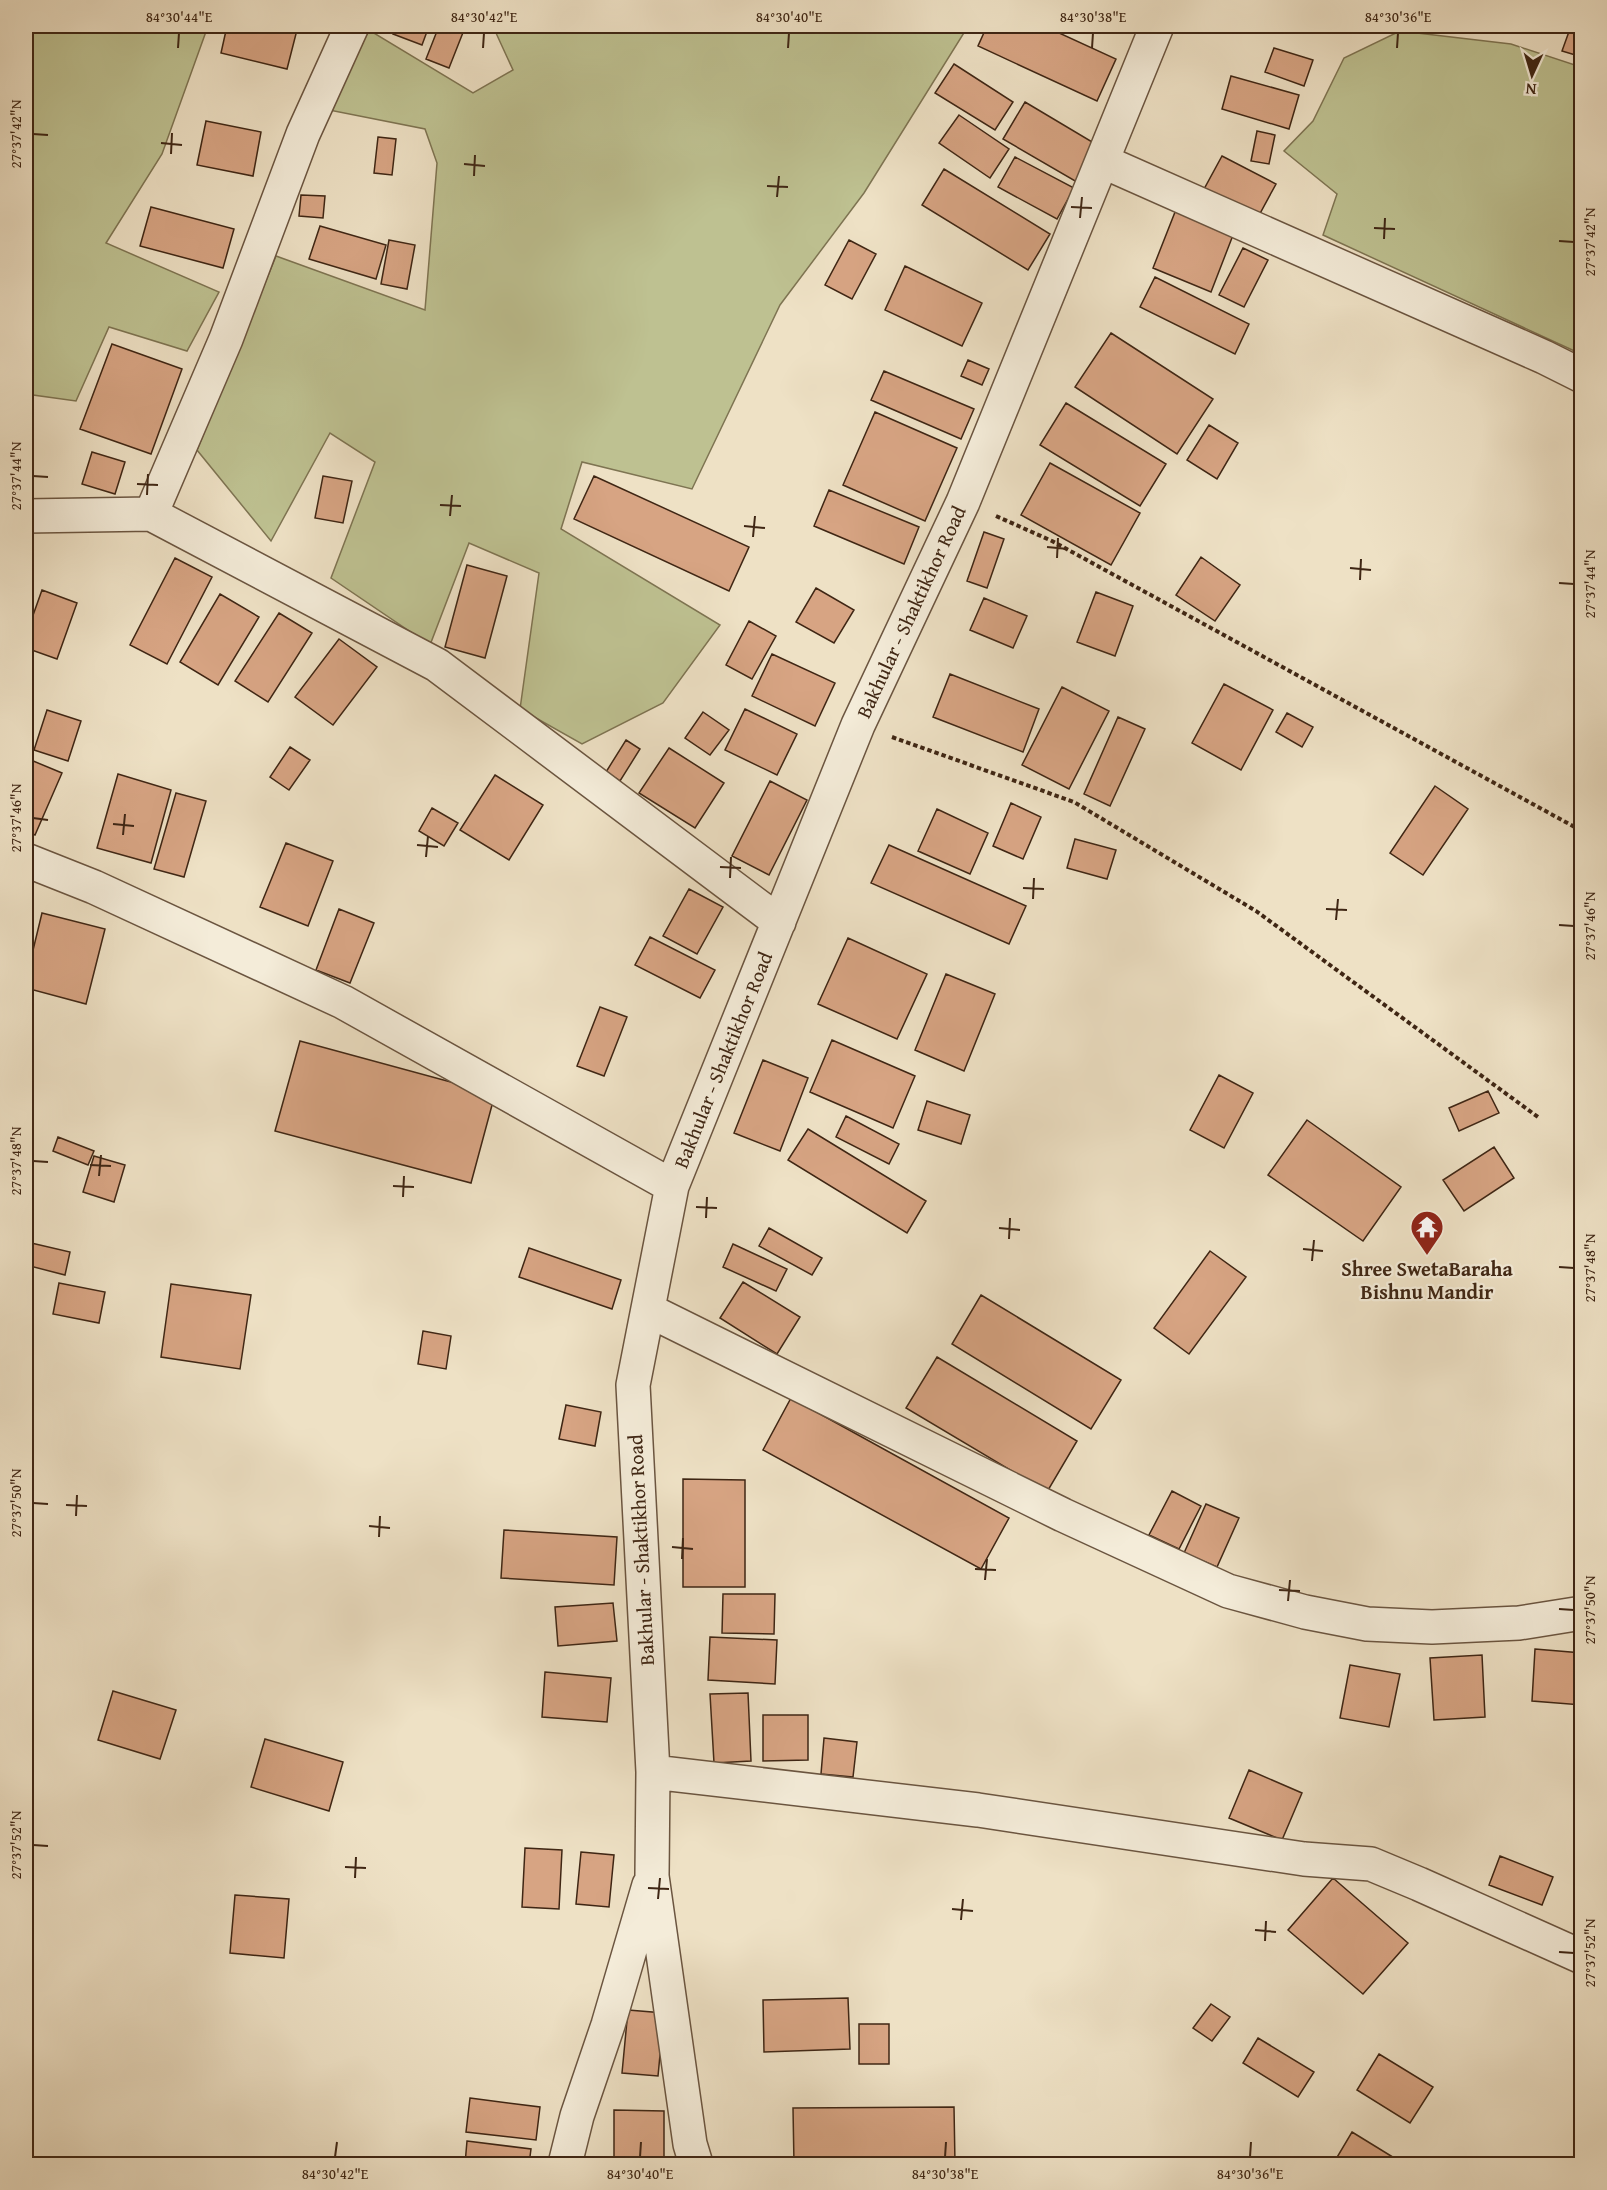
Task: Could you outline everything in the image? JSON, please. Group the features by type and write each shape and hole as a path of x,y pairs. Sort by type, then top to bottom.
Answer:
{"street":[{"path":"151,514 226,339 303,134 351,26"},
{"name":"Bakhular - Shaktikhor Road","path":"696,2164 690,2144 652,1876 653,1772 633,1385 672,1186 858,725 963,502 1157,26"},
{"path":"1102,161 1544,357 1581,376"},
{"path":"26,516 151,514 437,665 779,922"},
{"path":"26,860 94,886 343,1002 672,1186"},
{"path":"648,1310 1063,1515 1228,1591 1305,1612 1367,1624 1432,1627 1519,1623 1581,1613"},
{"path":"653,1772 978,1810 1304,1858 1371,1864 1581,1957"},
{"path":"565,2164 577,2116 608,2025 652,1876"}],"path":[{"path":"963,502 1052,541 1581,831"},
{"path":"858,725 1074,802 1256,911 1538,1117"}],"green space":[{"path":"26,26 208,26 162,154 106,243 219,292 187,351 109,327 76,401 26,394"},
{"path":"480,26 964,26 967,28 864,193 780,305 692,489 582,462 561,529 720,625 663,703 582,744 520,709 539,573 469,543 430,645 331,578 375,462 330,433 271,541 197,450 276,256 425,310 437,163 425,129 329,110 369,30 473,93 513,70 496,33"},
{"path":"1400,31 1511,44 1581,67 1581,354 1323,235 1337,194 1284,151 1313,121 1344,58"}],"building":[{"path":"227,26 298,26 287,69 221,53"},
{"path":"396,26 429,26 422,45 393,34"},
{"path":"439,26 453,26 464,30 449,68 426,59"},
{"path":"987,26 1044,26 1116,59 1097,101 978,46"},
{"path":"1571,26 1582,26 1582,57 1562,51"},
{"path":"1274,48 1313,60 1304,86 1265,72"},
{"path":"954,64 1013,102 995,130 935,93"},
{"path":"1231,76 1299,95 1289,129 1222,109"},
{"path":"1025,102 1104,149 1082,185 1003,139"},
{"path":"959,115 1009,149 990,178 939,143"},
{"path":"206,121 261,132 253,176 197,165"},
{"path":"1257,131 1275,135 1269,164 1251,161"},
{"path":"378,137 396,139 392,175 374,173"},
{"path":"1222,156 1276,184 1257,219 1203,191"},
{"path":"1015,157 1074,188 1057,219 998,187"},
{"path":"944,169 1050,234 1028,270 922,205"},
{"path":"301,195 325,196 323,218 299,216"},
{"path":"151,207 234,229 223,268 140,246"},
{"path":"1177,207 1235,230 1211,292 1153,268"},
{"path":"320,226 386,245 376,279 309,259"},
{"path":"389,240 415,245 407,289 381,284"},
{"path":"849,240 876,254 852,299 825,285"},
{"path":"1243,248 1268,260 1244,307 1219,295"},
{"path":"905,266 982,303 962,346 885,310"},
{"path":"1155,277 1249,324 1235,354 1140,307"},
{"path":"1111,333 1213,399 1177,454 1075,387"},
{"path":"112,344 182,369 151,454 80,429"},
{"path":"968,360 989,369 982,385 961,376"},
{"path":"884,371 974,409 961,439 871,400"},
{"path":"1066,403 1166,464 1140,506 1040,445"},
{"path":"875,412 957,448 925,521 843,485"},
{"path":"1209,425 1238,443 1217,479 1187,460"},
{"path":"92,452 125,462 115,494 82,484"},
{"path":"1050,463 1140,513 1111,565 1021,515"},
{"path":"323,476 352,481 343,523 315,518"},
{"path":"594,476 749,547 729,591 574,519"},
{"path":"829,490 919,527 904,564 814,526"},
{"path":"984,532 1004,539 987,588 967,581"},
{"path":"1201,557 1240,585 1215,621 1176,595"},
{"path":"175,558 212,577 167,664 130,645"},
{"path":"467,565 507,576 485,658 445,647"},
{"path":"816,588 854,610 834,643 796,622"},
{"path":"42,590 77,603 57,659 26,648 26,635"},
{"path":"1096,592 1133,606 1115,656 1077,642"},
{"path":"220,594 259,617 218,685 180,662"},
{"path":"984,598 1027,616 1013,648 970,630"},
{"path":"279,613 312,633 268,702 235,681"},
{"path":"749,621 776,636 752,679 726,665"},
{"path":"339,639 377,667 333,725 295,697"},
{"path":"772,654 835,683 815,726 752,696"},
{"path":"950,674 1039,709 1023,752 933,717"},
{"path":"1224,684 1273,710 1241,770 1192,743"},
{"path":"1062,687 1109,711 1069,789 1022,765"},
{"path":"745,709 797,734 777,775 725,750"},
{"path":"47,710 81,721 68,761 34,750"},
{"path":"703,712 729,730 710,755 685,738"},
{"path":"1287,713 1313,727 1302,747 1276,732"},
{"path":"1118,717 1145,729 1110,806 1084,794"},
{"path":"626,740 640,749 620,781 606,772"},
{"path":"290,747 310,760 289,790 270,777"},
{"path":"669,748 724,783 695,828 639,793"},
{"path":"26,758 62,773 35,835 26,831"},
{"path":"118,774 171,790 151,863 97,848"},
{"path":"495,775 543,805 509,860 460,830"},
{"path":"770,781 807,800 769,875 732,856"},
{"path":"1435,786 1468,809 1423,875 1390,853"},
{"path":"176,793 206,801 184,877 154,869"},
{"path":"1011,803 1041,817 1023,859 993,846"},
{"path":"432,808 458,823 444,846 419,831"},
{"path":"937,809 988,833 970,874 918,851"},
{"path":"1075,839 1116,850 1107,879 1067,868"},
{"path":"286,843 333,861 308,926 260,907"},
{"path":"889,845 1026,906 1009,944 871,883"},
{"path":"689,889 723,907 697,954 663,936"},
{"path":"339,909 374,923 350,983 316,970"},
{"path":"42,913 105,929 86,1004 26,988 26,979"},
{"path":"650,937 715,970 700,998 635,965"},
{"path":"848,938 927,974 897,1039 818,1004"},
{"path":"946,974 995,994 964,1071 915,1050"},
{"path":"600,1007 627,1017 604,1076 577,1066"},
{"path":"832,1040 915,1076 893,1128 810,1092"},
{"path":"300,1041 495,1094 471,1183 275,1131"},
{"path":"763,1060 808,1078 780,1151 734,1133"},
{"path":"1219,1075 1253,1093 1224,1148 1190,1130"},
{"path":"1488,1091 1499,1113 1459,1131 1449,1108"},
{"path":"927,1101 970,1115 961,1144 918,1130"},
{"path":"846,1116 899,1144 889,1164 836,1137"},
{"path":"1307,1120 1401,1187 1363,1241 1268,1175"},
{"path":"808,1129 926,1201 907,1233 788,1160"},
{"path":"58,1137 94,1151 88,1165 53,1151"},
{"path":"1494,1147 1514,1178 1464,1211 1443,1180"},
{"path":"94,1156 125,1165 114,1202 83,1192"},
{"path":"769,1228 822,1258 812,1275 759,1246"},
{"path":"27,1242 70,1252 65,1275 26,1265"},
{"path":"733,1244 787,1269 776,1291 723,1267"},
{"path":"529,1248 621,1280 612,1309 519,1277"},
{"path":"1210,1251 1246,1277 1189,1354 1154,1328"},
{"path":"743,1282 800,1317 777,1354 720,1318"},
{"path":"59,1283 105,1292 99,1323 53,1314"},
{"path":"171,1284 251,1295 240,1369 161,1357"},
{"path":"981,1295 1121,1380 1091,1429 952,1344"},
{"path":"423,1331 451,1336 446,1369 418,1364"},
{"path":"937,1357 1077,1441 1047,1492 906,1408"},
{"path":"791,1398 1009,1518 981,1569 763,1450"},
{"path":"566,1405 601,1412 595,1446 559,1439"},
{"path":"683,1479 745,1480 745,1587 683,1587"},
{"path":"1172,1491 1201,1506 1179,1549 1149,1535"},
{"path":"1206,1504 1239,1518 1217,1567 1184,1553"},
{"path":"504,1530 617,1537 614,1585 501,1578"},
{"path":"723,1594 775,1594 774,1634 722,1633"},
{"path":"613,1603 617,1641 558,1646 555,1607"},
{"path":"710,1637 777,1640 775,1684 708,1680"},
{"path":"1535,1649 1582,1653 1582,1705 1532,1701"},
{"path":"1482,1655 1485,1717 1434,1720 1430,1658"},
{"path":"1350,1665 1400,1674 1389,1727 1340,1718"},
{"path":"545,1672 611,1678 607,1722 542,1717"},
{"path":"113,1691 176,1710 160,1759 98,1740"},
{"path":"748,1693 751,1761 714,1763 710,1694"},
{"path":"763,1715 808,1715 808,1760 763,1761"},
{"path":"824,1738 857,1742 853,1777 821,1774"},
{"path":"265,1739 343,1762 329,1811 251,1787"},
{"path":"1249,1770 1302,1793 1282,1840 1229,1818"},
{"path":"525,1848 562,1850 559,1909 522,1907"},
{"path":"581,1852 614,1855 609,1907 576,1904"},
{"path":"1500,1856 1553,1877 1542,1905 1489,1885"},
{"path":"1333,1878 1408,1943 1363,1994 1288,1930"},
{"path":"235,1895 289,1899 284,1958 230,1953"},
{"path":"848,1998 850,2049 764,2052 763,2000"},
{"path":"1211,2004 1230,2017 1212,2041 1193,2028"},
{"path":"628,2010 664,2013 658,2076 622,2073"},
{"path":"859,2024 889,2024 889,2064 859,2064"},
{"path":"1258,2038 1314,2072 1298,2097 1243,2063"},
{"path":"1379,2054 1433,2087 1410,2123 1357,2090"},
{"path":"470,2098 540,2107 536,2140 466,2132"},
{"path":"954,2107 955,2164 794,2164 793,2108"},
{"path":"614,2110 664,2111 664,2164 614,2164"},
{"path":"1352,2132 1396,2159 1392,2164 1333,2164"},
{"path":"467,2141 531,2149 529,2164 465,2164"}],"place":[{"name":"Shree SwetaBaraha Bishnu Mandir","path":"1427,1256"}]}
